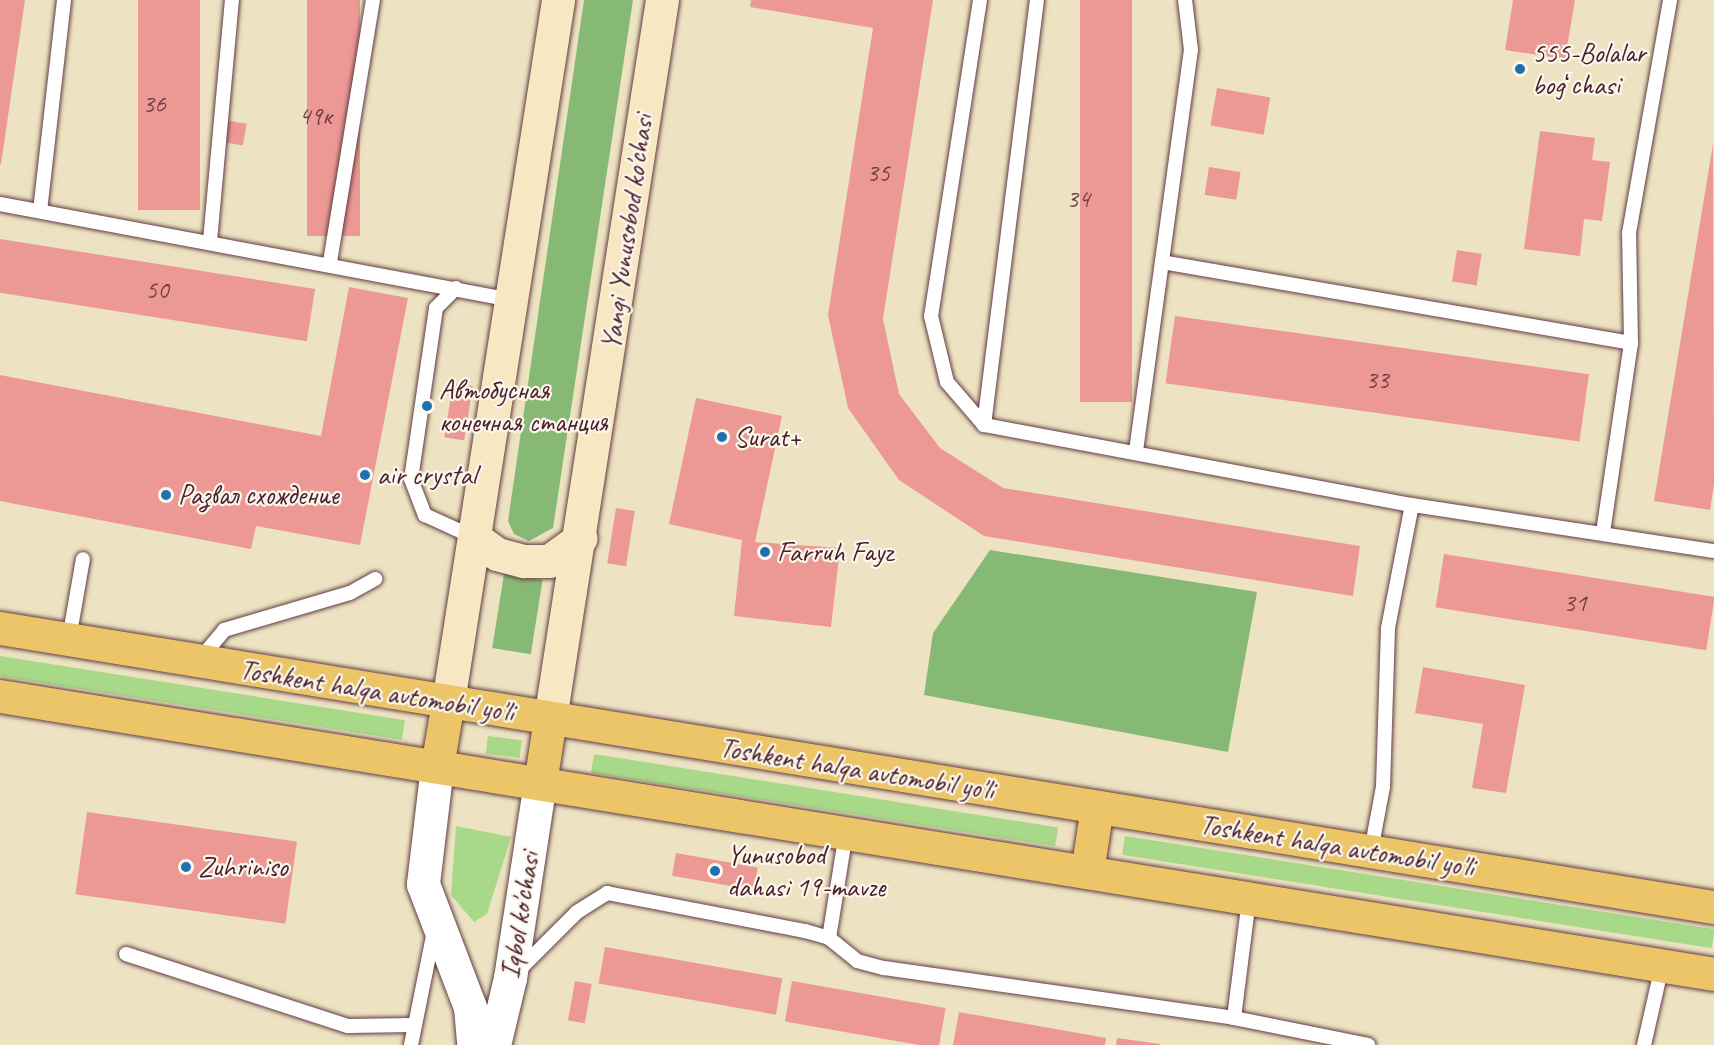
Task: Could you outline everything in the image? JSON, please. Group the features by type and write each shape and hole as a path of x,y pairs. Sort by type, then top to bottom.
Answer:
{"highway":[{"name":"Toshkent halqa avtomobil yo'li","path":"0,628 197,663 1714,907"},
{"path":"0,696 1714,974"},
{"path":"437,766 448,702"},
{"name":"Yangi Yunusobod ko'chasi","path":"540,783 550,718"},
{"path":"1087,872 1097,807"}],"main road":[{"path":"448,702 514,301 558,0"},
{"name":"Yangi Yunusobod ko'chasi","path":"550,718 581,538 662,0"},
{"path":"475,538 497,554 524,561 549,561 581,538"}],"street":[{"name":"Iqbol ko'chasi","path":"437,766 423,884 435,926 470,1007 473,1045"},
{"name":"Iqbol ko'chasi","path":"495,1045 510,978 540,783"}],"lane":[{"path":"40,212 64,0"},
{"path":"210,241 232,0"},
{"path":"330,262 373,0"},
{"path":"980,0 931,316 947,382 984,425 1136,451 1412,505 1714,551"},
{"path":"984,425 1037,0"},
{"path":"1136,451 1191,50 1185,0"},
{"path":"1603,533 1631,343 1629,233 1670,0"},
{"path":"0,204 330,262 514,301"},
{"path":"1162,262 1631,343"},
{"path":"456,288 436,308 411,478 425,515 475,538"},
{"path":"1371,851 1383,788 1388,628 1412,505"},
{"path":"68,641 83,559"},
{"path":"197,663 224,630 350,593 375,579"},
{"path":"829,938 846,833"},
{"path":"510,978 577,912 608,893 829,938 857,961 884,968 1234,1018 1368,1045"},
{"path":"1234,1018 1249,899"},
{"path":"411,1045 435,926"},
{"path":"126,954 348,1026 414,1025"},
{"path":"1644,1045 1662,966"}],"green space":[{"path":"584,0 633,0 553,528 529,541 514,534 508,521"},
{"path":"990,550 1257,592 1228,752 924,695 933,633"},
{"path":"504,574 543,580 531,654 492,648"},
{"path":"0,656 405,720 402,740 0,676"},
{"path":"488,736 522,740 520,758 486,754"},
{"path":"594,754 1058,828 1055,846 591,773"},
{"path":"456,826 511,837 487,914 474,922 451,895"},
{"path":"1125,836 1714,929 1712,948 1122,855"}],"building":[{"path":"0,0 25,0 1,164 0,164"},
{"path":"138,0 200,0 200,210 138,210"},
{"path":"307,0 360,0 360,236 307,236"},
{"path":"751,0 933,0 883,319 899,394 940,448 1003,488 1360,546 1353,596 984,536 899,480 848,408 828,315 873,28 750,7"},
{"path":"1080,0 1132,0 1132,402 1080,402"},
{"path":"1513,0 1575,0 1565,59 1505,50"},
{"path":"1217,88 1270,97 1264,135 1210,125"},
{"path":"225,120 247,124 243,145 221,142"},
{"path":"1540,131 1595,138 1592,160 1610,162 1602,221 1584,219 1580,256 1524,249"},
{"path":"1713,144 1714,484 1710,510 1654,501"},
{"path":"1209,167 1241,172 1236,200 1205,195"},
{"path":"0,239 315,289 307,341 0,293"},
{"path":"1457,250 1482,254 1477,286 1452,282"},
{"path":"349,287 408,298 360,545 256,526 251,549 0,501 0,375 321,436"},
{"path":"1175,316 1589,374 1579,442 1166,383"},
{"path":"453,383 473,386 464,440 444,437"},
{"path":"696,398 782,416 755,542 840,548 831,627 734,616 742,540 669,524"},
{"path":"616,508 635,511 626,566 607,563"},
{"path":"1444,554 1714,597 1706,650 1436,607"},
{"path":"1423,667 1525,685 1506,793 1472,788 1483,724 1415,713"},
{"path":"87,812 297,842 285,924 75,894"},
{"name":"Yunusobod dahasi 19-mavze","path":"676,853 758,867 754,890 672,876"},
{"path":"605,947 782,978 776,1015 599,983"},
{"path":"575,981 592,984 585,1023 568,1020"},
{"path":"792,981 946,1008 939,1045 919,1045 785,1021"},
{"path":"959,1012 1106,1038 1105,1045 953,1045"},
{"path":"1117,1038 1160,1044 1160,1045 1116,1045"}],"place":[{"name":"555-Bolalar bogʻchasi","path":"1520,69"},
{"name":"Автобусная конечная станция","path":"427,406"},
{"name":"Surat+","path":"722,437"},
{"name":"air crystal","path":"365,475"},
{"name":"Развал схождение","path":"166,495"},
{"name":"Farruh Fayz","path":"765,552"},
{"name":"Zuhriniso","path":"186,867"},
{"name":"Yunusobod dahasi 19-mavze","path":"715,871"}]}
